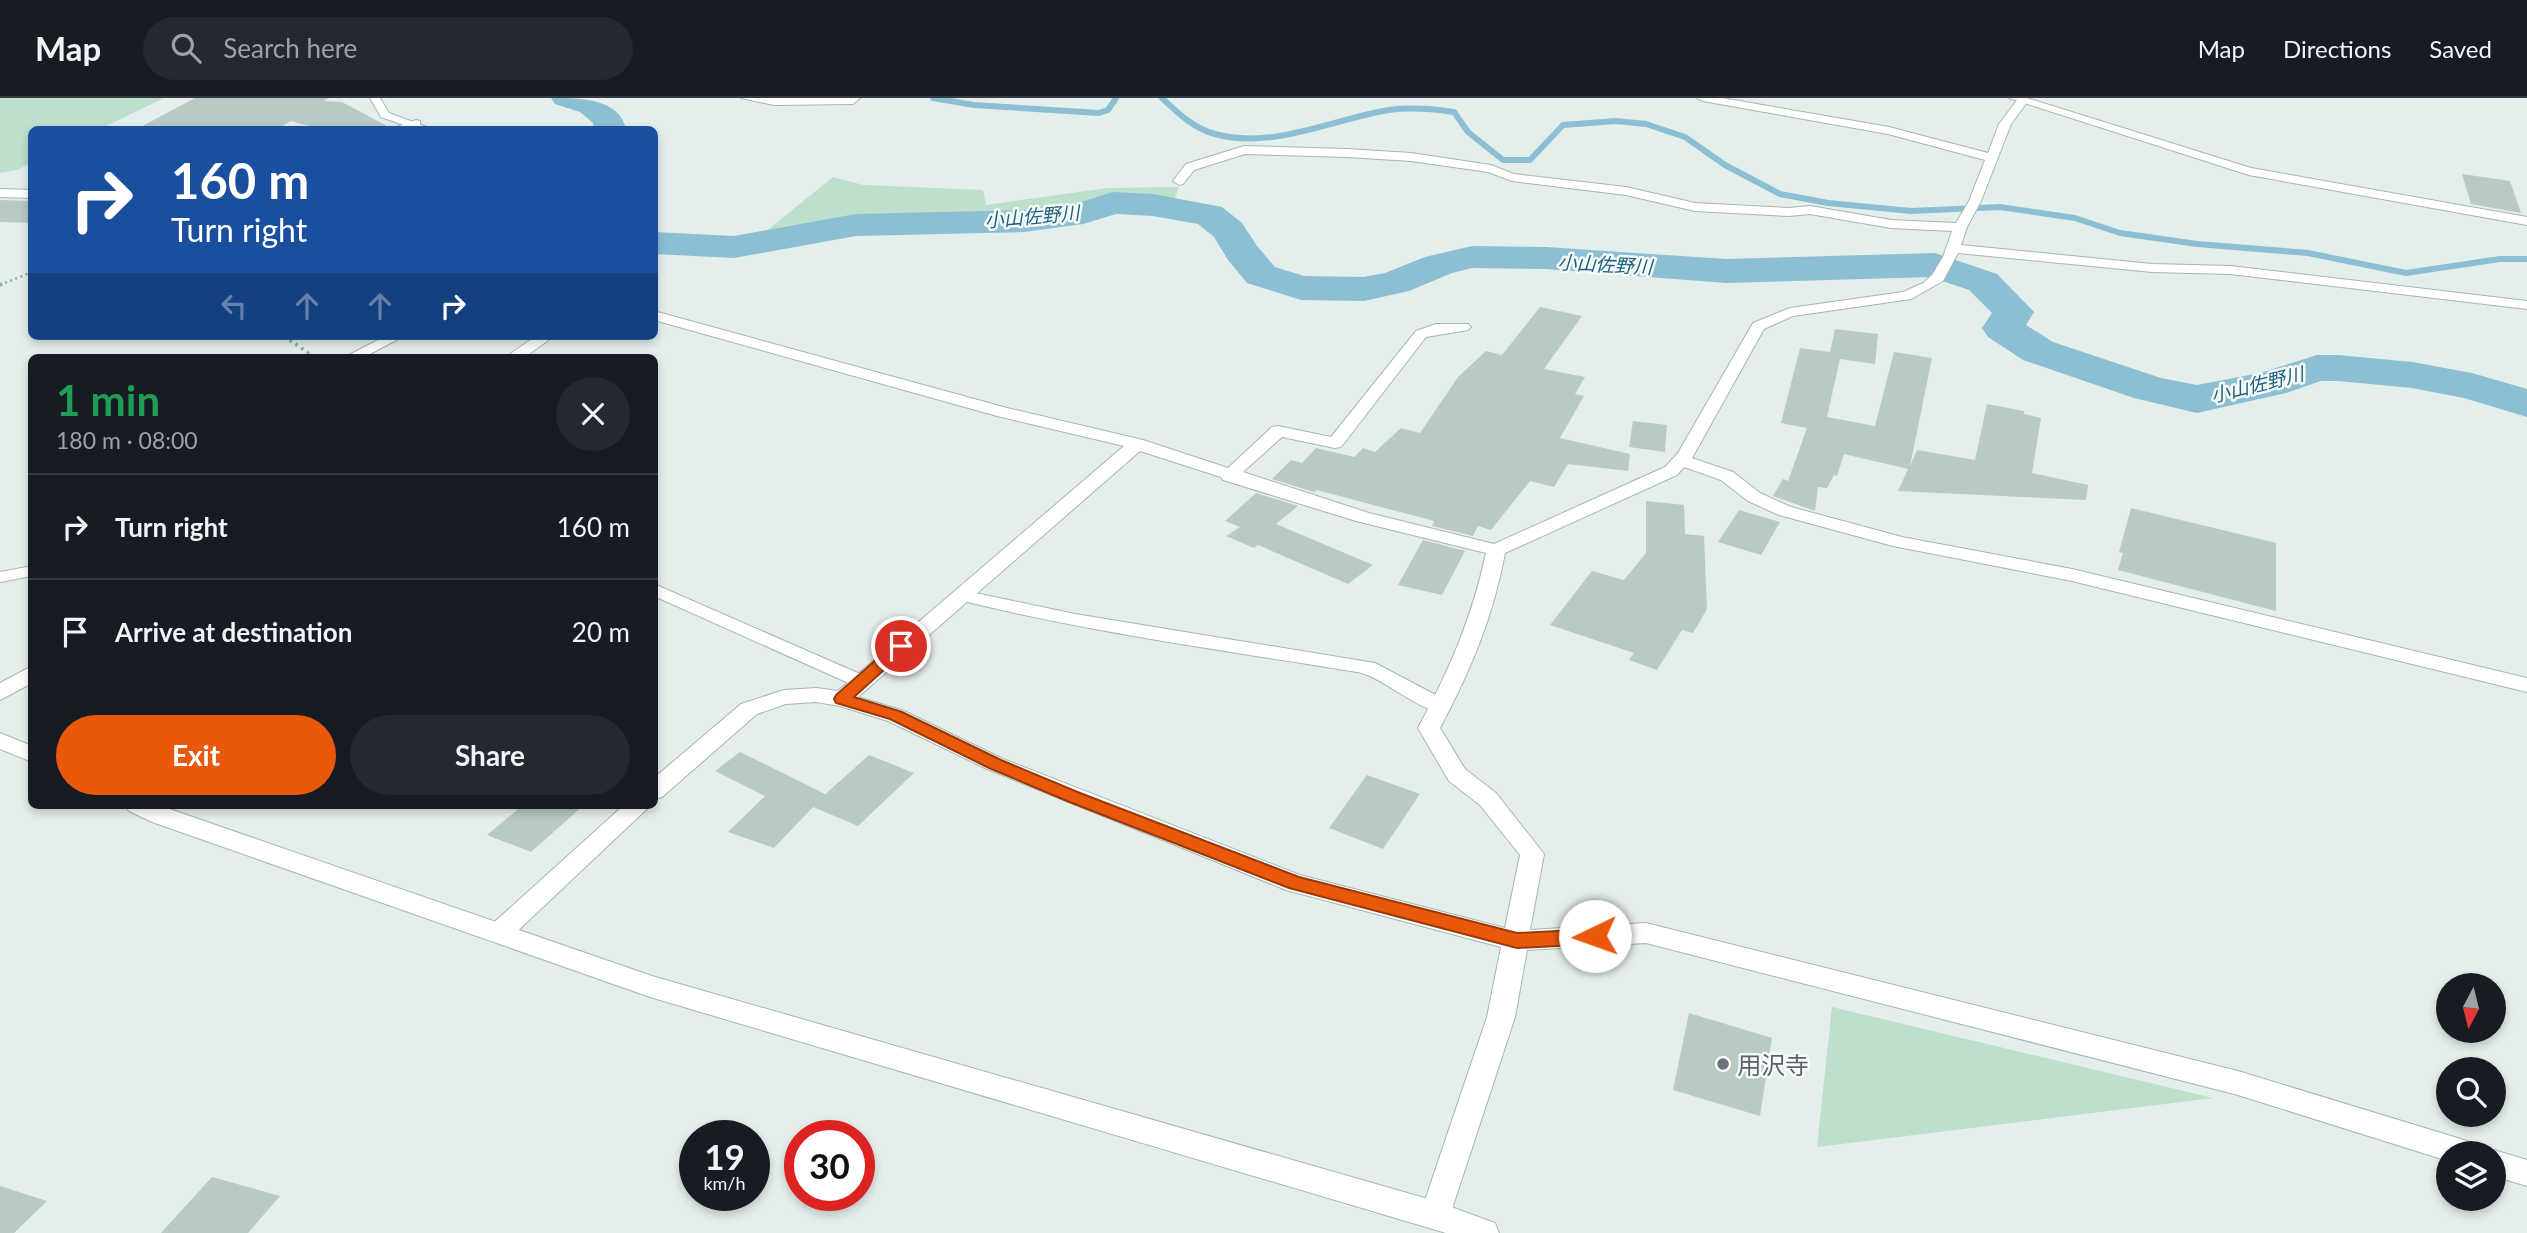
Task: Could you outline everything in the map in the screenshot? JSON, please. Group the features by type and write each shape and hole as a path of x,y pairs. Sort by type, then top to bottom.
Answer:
{"street":[{"path":"1703,98 1889,131 1992,158"},
{"path":"658,316 1003,412 1137,444 1363,517 1496,550 1671,471 1682,460 1758,326 1790,312 1906,296 1938,278 1975,201 2005,124 2019,99 2249,171 2527,221"},
{"path":"408,126 416,124"},
{"path":"1179,181 1190,167 1244,150 1346,153 1411,157 1491,169 1512,177 1626,191 1695,207 1789,212 1810,210 1891,224 1964,221"},
{"path":"0,193 28,194"},
{"path":"1952,253 2152,268 2230,270 2527,305"},
{"path":"1230,476 1278,431 1335,443 1421,334 1436,329 1463,327"},
{"path":"519,354 540,340"},
{"path":"842,699 1137,444"},
{"path":"1682,460 1727,476 1754,497 1785,511 1887,539 2072,575 2527,685"},
{"path":"1435,1215 1501,1017 1532,854 1488,799 1457,775 1429,728 1457,676 1486,600 1496,550"},
{"path":"0,693 28,676"},
{"path":"658,787 749,709 784,697 816,695 842,699 896,716 995,764 1295,883 1517,941 1647,933 2238,1083 2436,1145"},
{"path":"0,740 28,753"},
{"path":"145,809 663,989 1435,1215 1484,1233"},
{"path":"499,933 635,809"},
{"path":"2506,1167 2527,1173"}],"lane":[{"path":"375,98 385,116 421,126"},
{"path":"746,98 774,102 853,101 855,98"},
{"path":"358,354 388,340"},
{"path":"0,577 28,571"},
{"path":"658,591 860,681"},
{"path":"961,595 1075,620 1375,669 1440,706"}],"path":[{"path":"0,285 28,274"},
{"path":"290,340 310,354"}],"green space":[{"path":"0,98 164,98 106,126 28,126 28,164 0,173"},
{"path":"833,177 863,185 983,190 986,205 1108,188 1179,187 1174,200 996,212 841,218 764,233"},
{"path":"1832,1007 2213,1098 1817,1147"}],"building":[{"path":"195,98 329,98 324,101 342,102 387,126 309,126 291,121 283,126 142,126"},
{"path":"2462,174 2510,181 2521,213 2471,204"},
{"path":"0,200 28,201 28,223 0,222"},
{"path":"1540,307 1582,316 1544,369 1585,377 1575,394 1584,396 1560,438 1630,454 1628,471 1568,464 1554,487 1530,481 1491,530 1478,526 1473,536 1432,526 1434,521 1272,479 1291,460 1302,463 1316,448 1354,457 1363,448 1375,452 1401,428 1420,433 1458,377 1486,351 1502,355"},
{"path":"1835,329 1878,334 1875,364 1840,359 1827,417 1875,426 1894,352 1932,358 1910,466 1917,450 1975,460 1987,404 2024,411 2024,414 2041,418 2032,473 2088,485 2086,500 1898,491 1908,469 1844,454 1837,476 1834,475 1827,488 1818,487 1815,511 1773,496 1783,479 1788,481 1807,428 1781,423 1800,348 1830,352"},
{"path":"1633,421 1667,425 1665,452 1629,447"},
{"path":"1256,493 1298,506 1276,524 1373,565 1348,584 1258,545 1254,548 1226,536 1240,527 1225,521"},
{"path":"1646,501 1684,505 1685,534 1704,536 1707,609 1693,633 1682,630 1657,670 1629,660 1634,653 1550,625 1592,571 1624,580 1646,553"},
{"path":"2131,508 2276,543 2276,611 2118,570 2123,553 2119,552"},
{"path":"1739,510 1780,522 1761,555 1718,542"},
{"path":"1423,540 1465,551 1442,595 1398,585"},
{"path":"740,752 825,794 821,798 869,755 914,773 858,826 813,807 774,848 728,832 765,796 715,771"},
{"path":"1367,775 1420,794 1383,849 1329,828"},
{"path":"518,809 579,809 531,852 487,835"},
{"name":"用沢寺","path":"1689,1013 1772,1038 1760,1116 1673,1090"},
{"path":"212,1177 280,1196 248,1233 161,1233"},
{"path":"0,1186 47,1201 14,1233 0,1233"}],"waterway":[{"name":"小山佐野川","path":"566,98 591,105 609,120 610,126"},
{"path":"933,98 974,105 1099,113 1108,110 1116,98"},
{"path":"1162,98 1200,128 1237,138 1281,136 1389,110 1430,109 1454,112 1468,132 1503,160 1530,160 1563,125 1616,121 1646,124 1685,137 1725,165 1780,194 1828,203 1911,211 2000,207 2075,218 2120,233 2197,244 2308,253 2406,273 2500,259 2527,259"},
{"name":"小山佐野川","path":"658,243 734,247 856,225 1024,221 1083,213 1113,203 1153,205 1209,215 1229,231 1241,252 1261,275 1301,288 1364,289 1395,283 1439,265 1472,257 1546,258 1726,271 1935,265 1983,282 2014,312 2003,328 2038,351 2150,389 2197,399 2270,384 2317,368 2338,368 2412,375 2472,386 2527,403"}],"place":[{"name":"用沢寺","path":"1723,1064"}],"route":[{"path":"901,646 842,699 896,716 995,764 1295,883 1517,941 1595,936"}]}
